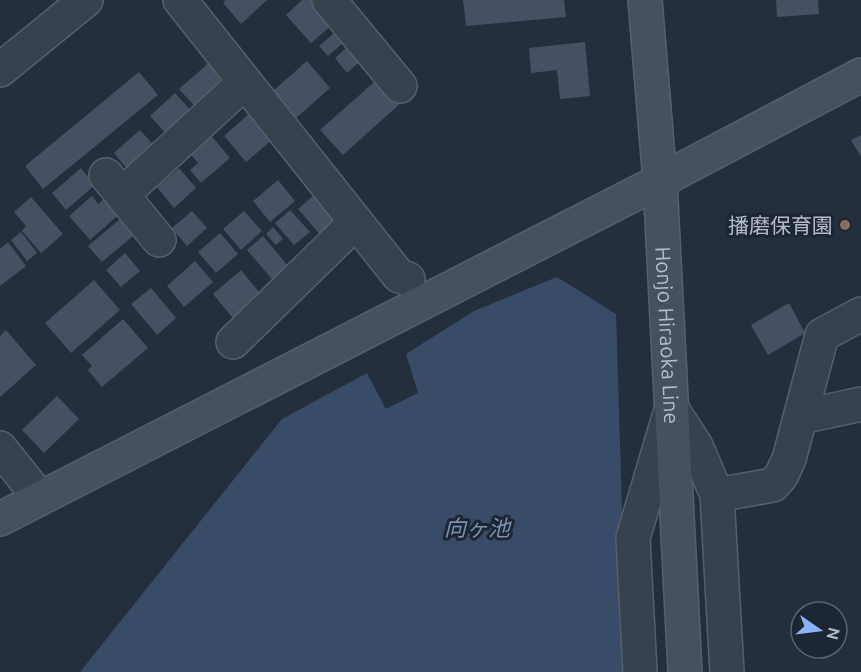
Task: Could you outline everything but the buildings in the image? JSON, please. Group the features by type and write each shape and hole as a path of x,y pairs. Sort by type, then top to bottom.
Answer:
{"street":[{"path":"0,70 86,0"},
{"path":"180,0 399,276 408,279"},
{"path":"329,0 400,86"},
{"name":"Honjo Hiraoka Line","path":"645,0 660,181 685,672"},
{"path":"0,519 660,181 861,75"},
{"path":"159,240 114,184 245,82"},
{"path":"233,342 356,222"},
{"path":"717,495 772,485 781,476 789,459 822,335 861,314"},
{"path":"801,417 861,404"},
{"path":"672,409 696,446 717,495 727,672"},
{"path":"640,672 633,538 672,409"},
{"path":"0,448 40,498"}],"water":[{"name":"向ヶ池","path":"557,277 616,314 627,672 80,672 282,419 367,373 386,409 418,393 406,354 474,311"}],"place":[{"name":"播磨保育園","path":"845,225"}]}
